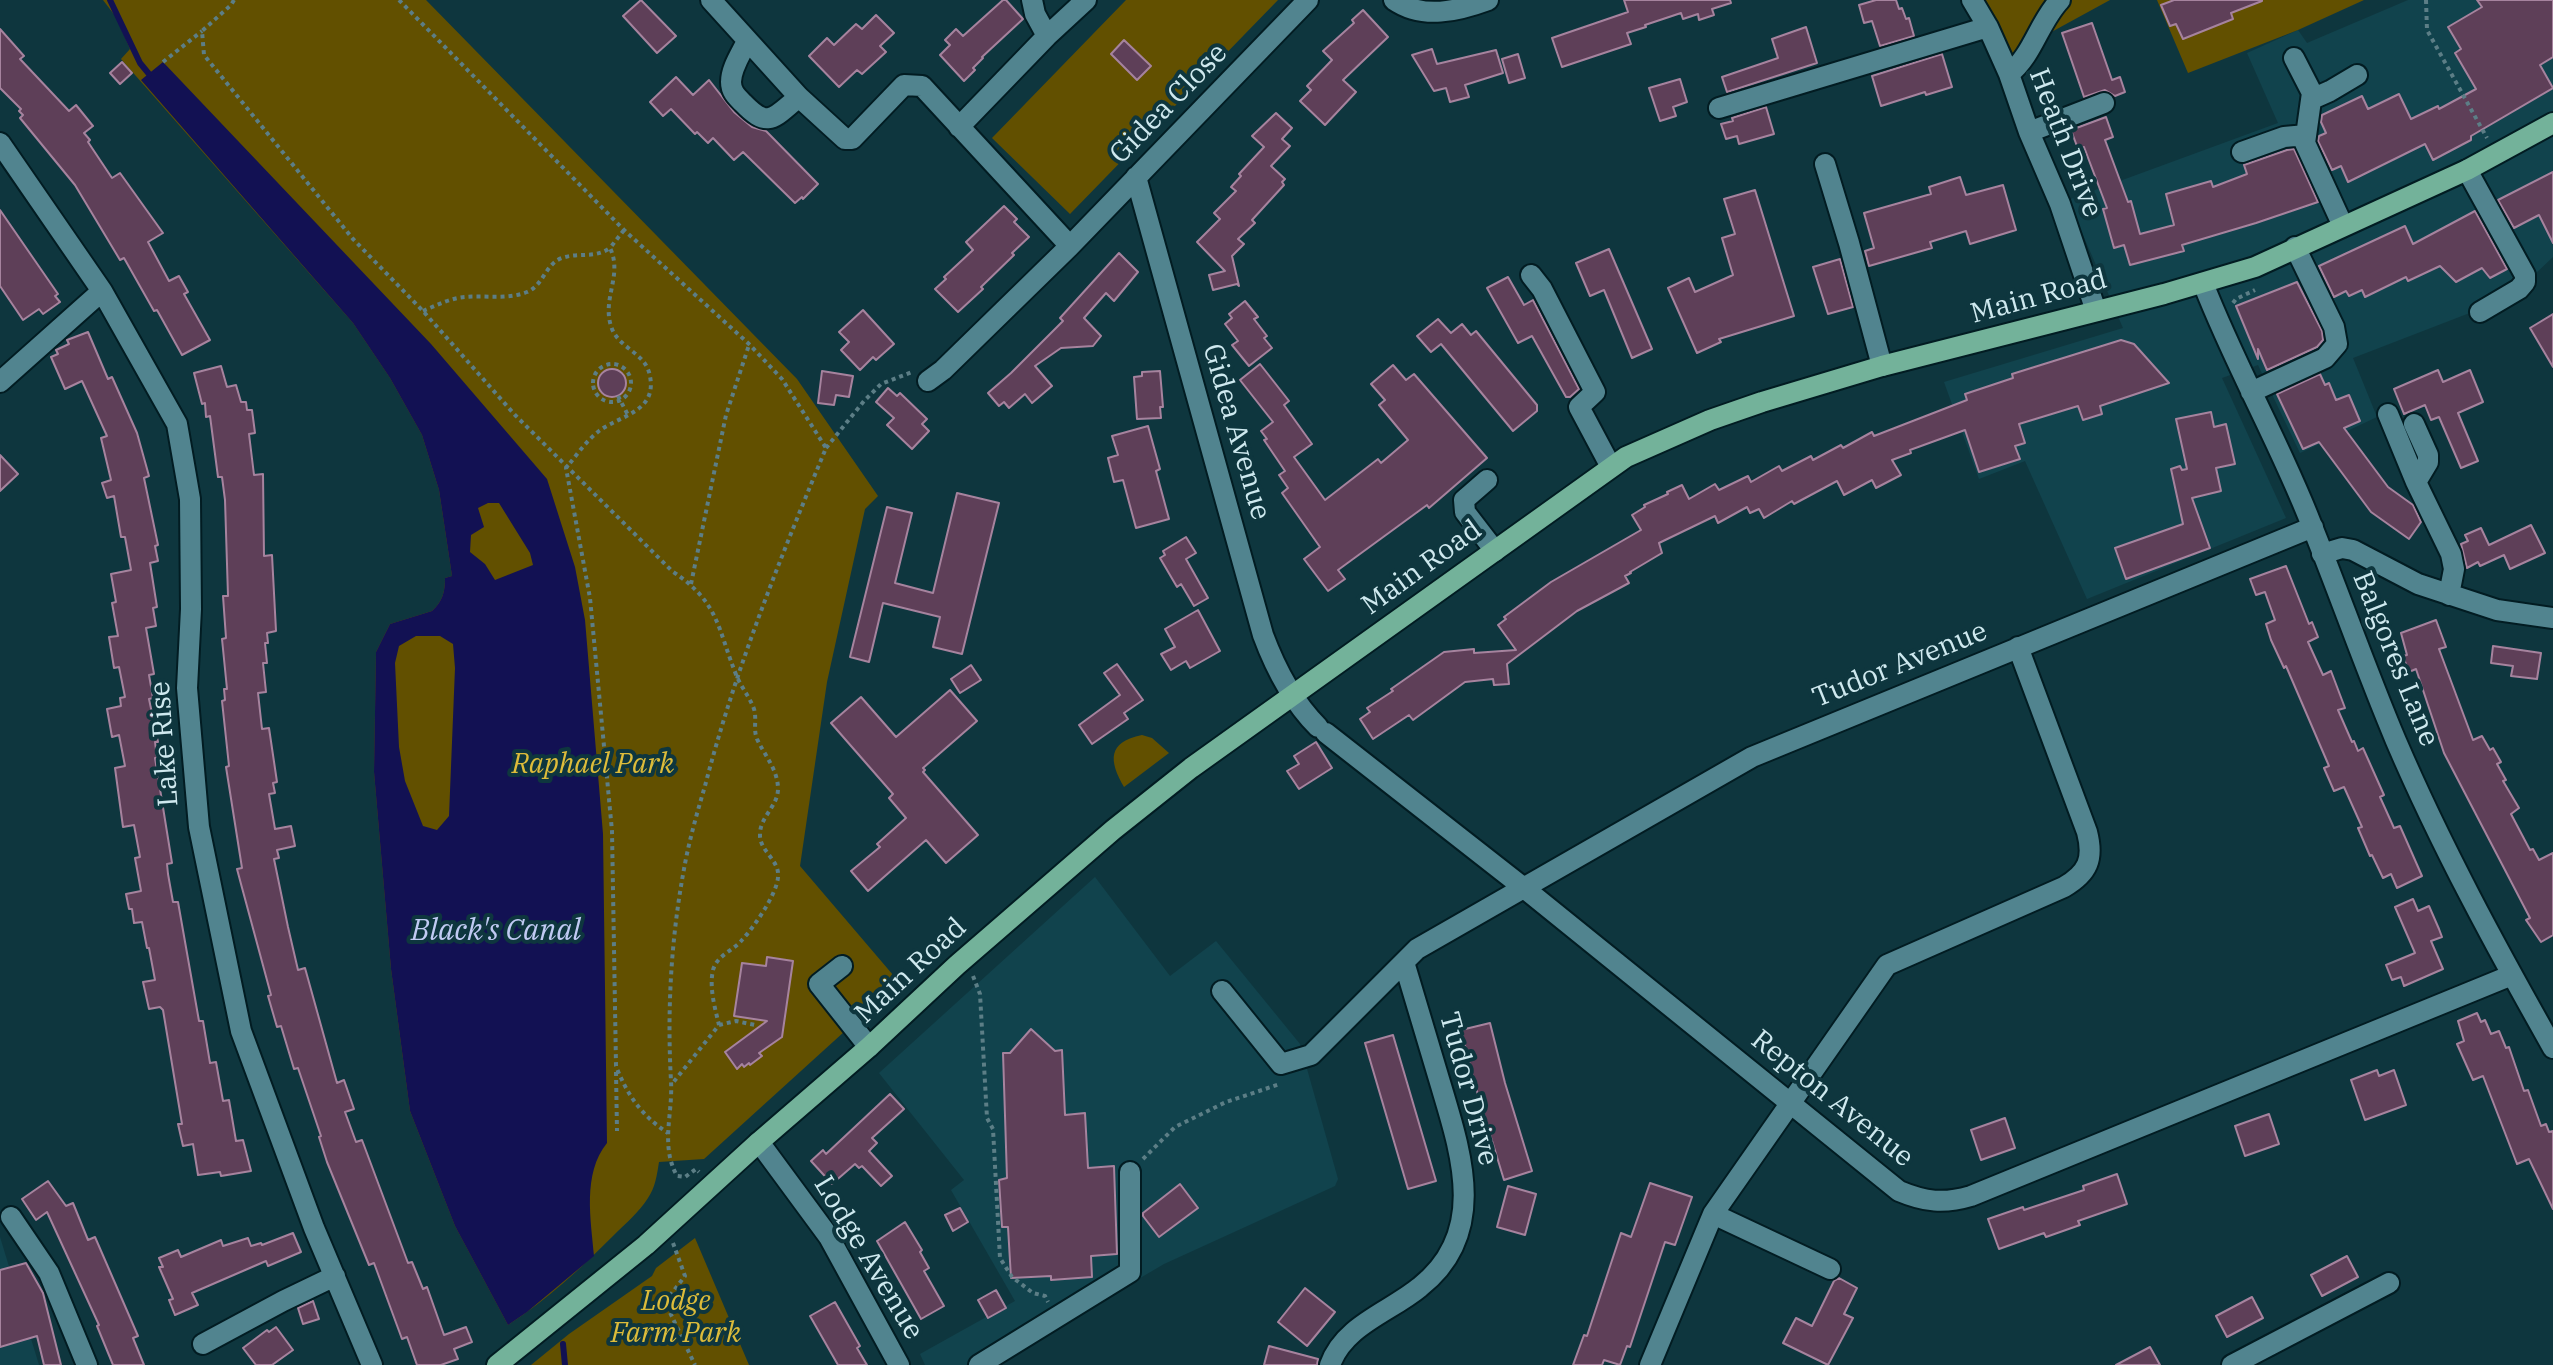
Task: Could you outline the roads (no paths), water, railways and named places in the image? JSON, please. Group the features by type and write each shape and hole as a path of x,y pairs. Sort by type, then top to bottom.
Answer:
{"main road":[{"name":"Main Road","path":"498,1365 646,1245 1063,871 1191,768 1626,457 1710,420 1762,402 1882,366 2255,267 2497,156 2553,123"}],"street":[{"path":"711,0 799,97 845,139 852,139 904,85 922,86 1070,246"},
{"path":"1032,0 1035,14 1047,36"},
{"path":"959,127 1086,0"},
{"name":"Gidea Close","path":"928,381 1070,246 1308,0"},
{"path":"1394,0 1436,13 1470,7 1488,0"},
{"name":"Heath Drive","path":"1972,0 2009,74 2029,132 2060,204 2096,311"},
{"path":"2009,74 2022,62 2040,27 2060,0"},
{"path":"1719,108 1988,27"},
{"path":"747,41 731,77 731,87 740,100 758,119 766,120 799,97"},
{"path":"2294,58 2312,93 2305,143 2343,226"},
{"path":"2312,99 2357,75"},
{"path":"2029,132 2104,103"},
{"path":"2242,152 2284,137 2306,135"},
{"name":"Lake Rise","path":"0,143 102,291 177,424 190,499 191,609 187,688 199,827 241,1031 372,1365"},
{"path":"1825,164 1882,366"},
{"path":"2467,170 2525,275 2525,282 2519,289 2480,312"},
{"name":"Gidea Avenue","path":"1136,177 1263,635 1292,697"},
{"path":"2251,392 2325,358 2337,344 2334,327 2295,247"},
{"path":"1531,275 1542,289 1595,392 1579,407 1611,467"},
{"name":"Balgores Lane","path":"2203,283 2313,527 2358,650 2398,744 2512,975 2553,1048"},
{"path":"0,382 102,291"},
{"path":"2388,414 2451,554 2454,569 2449,595"},
{"path":"2414,424 2428,455 2428,462 2416,482"},
{"path":"1487,480 1464,500 1465,512 1495,551"},
{"name":"Tudor Avenue","path":"1222,991 1281,1064 1311,1055 1417,949 1752,757 2313,527"},
{"path":"2322,554 2342,548 2353,550 2418,584 2449,595 2497,610 2553,618"},
{"path":"1650,1365 1713,1214 1887,965 2064,887 2079,878 2088,862 2092,850 2087,832 2018,647"},
{"name":"Repton Avenue","path":"1292,697 1322,730 1524,888 1899,1191 1919,1199 1954,1201 2512,975"},
{"name":"Tudor Drive","path":"1330,1365 1335,1350 1372,1317 1416,1291 1436,1275 1461,1228 1465,1193 1460,1151 1404,962"},
{"path":"842,966 819,984 869,1047"},
{"name":"Lodge Avenue","path":"759,1142 829,1237 899,1365"},
{"path":"979,1365 1130,1272 1130,1172"},
{"path":"1713,1214 1830,1269"},
{"path":"11,1217 36,1251 62,1299 87,1365"},
{"path":"203,1344 335,1276"},
{"path":"2232,1365 2389,1283"}],"water":[{"name":"Black's Canal","path":"163,62 431,344 547,479 575,567 585,620 603,834 607,1143 599,1155 591,1183 594,1256 508,1325 455,1226 410,1111 391,969 374,772 376,652 390,624 432,611 443,596 445,578 452,576 439,490 422,435 390,378 353,323 141,80","holes":["488,503 499,503 530,553 533,565 495,580 485,564 470,552 471,535 484,527 478,508","416,636 440,636 453,644 455,668 449,816 437,830 423,826 405,781 399,747 395,663 399,646"]}],"waterway":[{"path":"110,0 140,63 149,74"},
{"path":"563,1344 565,1365"}],"park label":[{"name":"Raphael Park","path":"593,765"},
{"name":"Lodge Farm Park","path":"676,1318"}]}
